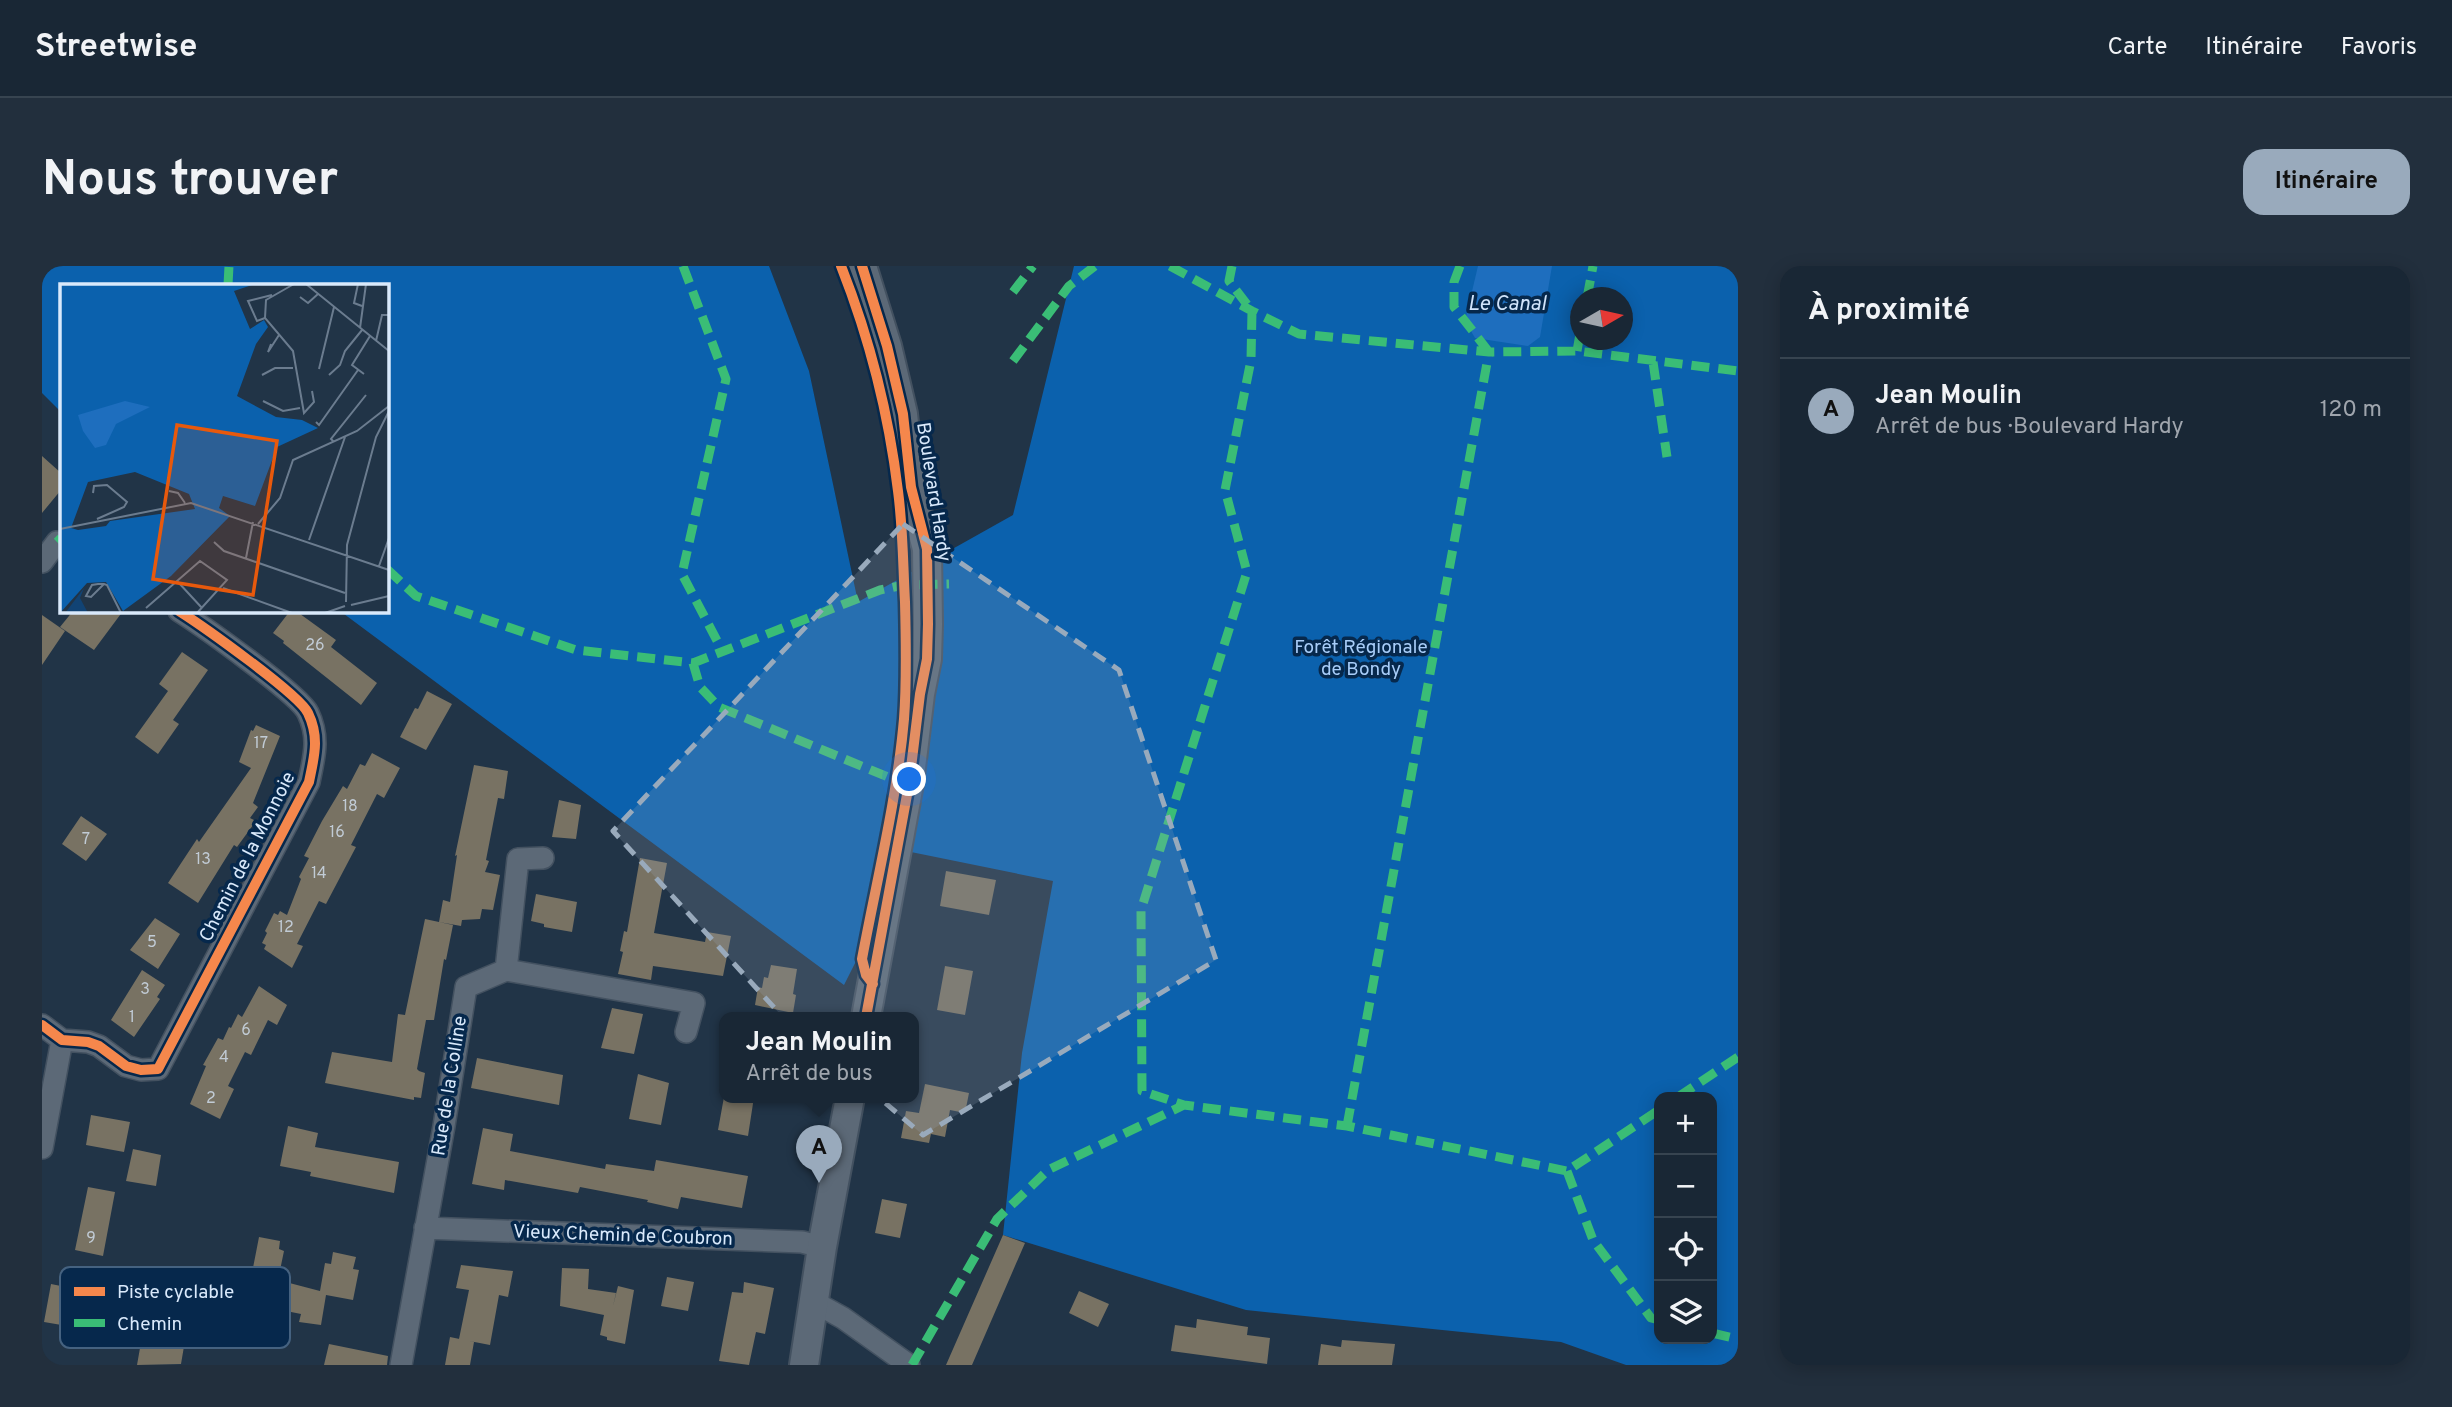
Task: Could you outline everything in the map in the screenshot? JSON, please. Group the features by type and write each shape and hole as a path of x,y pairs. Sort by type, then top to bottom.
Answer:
{"street":[{"name":"Boulevard Hardy","path":"862,266 887,346 903,414 911,488 908,512 914,584 913,657 920,694 909,784 867,1012"},
{"path":"42,562 54,540"},
{"name":"Chemin de la Monnoie","path":"62,1040 88,1042 99,1046 126,1066 149,1069 309,782 317,745 307,711 278,684 180,612"},
{"path":"543,858 518,859 506,970 694,1003 686,1032"},
{"name":"Rue de la Colline","path":"425,1228 466,986 506,970"},
{"path":"42,1025 62,1040 42,1148"},
{"path":"804,1365 822,1247 849,1103"},
{"path":"401,1365 425,1228"},
{"name":"Vieux Chemin de Coubron","path":"425,1228 802,1242 822,1247"},
{"path":"814,1302 843,1318 909,1365"}],"highlighted area":[{"path":"903,524 1119,670 1216,960 923,1135 780,1014 613,831"}],"green space":[{"name":"Forêt Régionale de Bondy","path":"42,266 769,266 809,371 858,602 1013,515 1074,266 1738,266 1738,1365 1626,1365 1561,1342 1246,1310 1003,1235 1022,1053 1053,881 911,852 844,985 341,612 388,612 388,284 60,284 60,411 42,393"}],"water":[{"name":"Le Canal","path":"1478,266 1552,266 1540,337 1528,346 1475,338 1465,321"}],"building":[{"path":"42,456 60,472 60,491 42,513"},
{"path":"72,612 122,612 94,650 60,627"},
{"path":"289,612 297,612 336,640 331,647 377,683 361,705 273,633"},
{"path":"42,615 65,631 42,665"},
{"path":"182,652 208,670 173,720 179,724 158,754 135,737 168,691 159,684"},
{"path":"427,691 452,704 426,750 400,737"},
{"path":"256,725 280,736 253,803 258,807 250,818 256,821 237,847 234,845 198,903 168,883 197,839 199,842 251,768 239,762 251,730 253,731"},
{"path":"372,753 400,768 384,798 377,794 351,845 356,847 326,904 319,901 297,944 303,946 292,968 264,949 266,945 262,943 267,933 265,931 274,913 278,915 280,911 287,915 301,879 299,877 309,858 304,856 322,821 343,786 347,789 360,764 365,766"},
{"path":"474,765 508,771 504,799 498,798 485,872 500,875 493,910 482,909 480,919 462,920 461,926 439,922 443,900 450,902 457,855 455,856"},
{"path":"559,800 581,805 576,839 552,837"},
{"path":"81,816 107,834 86,861 62,844"},
{"path":"640,858 667,863 654,933 705,942 707,932 731,936 723,976 653,966 651,980 618,974 623,952 620,951 624,931 627,932"},
{"path":"946,871 996,880 989,915 940,906"},
{"path":"536,894 577,902 572,932 544,927 544,924 531,921"},
{"path":"155,918 180,934 158,969 130,950"},
{"path":"425,919 453,925 446,960 444,959 434,1020 426,1020 417,1069 425,1073 421,1098 414,1097 414,1100 325,1083 332,1052 392,1062 398,1014 405,1015"},
{"path":"771,965 797,969 793,1012 755,1005 758,987 762,988 764,977 768,978"},
{"path":"945,966 973,971 965,1015 937,1010"},
{"path":"142,970 165,985 157,997 160,999 134,1037 111,1020"},
{"path":"259,986 287,1005 277,1025 268,1020 251,1055 245,1052 228,1086 234,1089 220,1119 190,1104 206,1066 203,1065 218,1038 223,1040 238,1014 242,1017"},
{"path":"612,1008 643,1014 634,1054 601,1048"},
{"path":"477,1058 563,1075 559,1105 471,1088"},
{"path":"638,1074 669,1083 661,1125 629,1119"},
{"path":"925,1084 969,1093 965,1113 950,1110 945,1137 931,1134 929,1143 901,1138 906,1111 919,1113"},
{"path":"723,1103 753,1103 748,1136 718,1130"},
{"path":"91,1115 130,1122 124,1152 86,1145"},
{"path":"288,1126 318,1133 315,1147 399,1162 394,1193 310,1176 311,1172 280,1166"},
{"path":"483,1128 513,1134 510,1151 605,1169 606,1164 654,1171 656,1160 748,1176 742,1208 681,1197 678,1209 647,1202 648,1200 580,1187 578,1193 505,1180 504,1190 472,1184"},
{"path":"133,1149 161,1155 156,1186 126,1181"},
{"path":"88,1187 115,1192 103,1256 75,1250"},
{"path":"882,1199 907,1204 900,1238 875,1233"},
{"path":"1003,1235 1025,1243 972,1365 946,1365"},
{"path":"259,1237 280,1241 279,1249 284,1251 281,1267 253,1267"},
{"path":"333,1252 356,1257 353,1269 359,1270 353,1300 326,1295 321,1325 299,1322 301,1314 290,1312 290,1283 320,1291 325,1263 331,1264"},
{"path":"461,1265 513,1271 508,1297 499,1295 490,1345 459,1339 469,1290 456,1288"},
{"path":"562,1268 589,1269 588,1289 616,1293 613,1306 618,1286 634,1290 625,1344 607,1340 607,1337 600,1335 604,1315 560,1306"},
{"path":"667,1277 694,1282 688,1311 661,1306"},
{"path":"744,1282 774,1288 765,1334 756,1332 749,1365 719,1361 732,1292 743,1293"},
{"path":"51,1284 60,1286 60,1325 44,1322"},
{"path":"1079,1291 1109,1304 1098,1327 1069,1313"},
{"path":"1197,1319 1248,1327 1247,1335 1270,1338 1267,1364 1171,1351 1175,1325 1196,1328"},
{"path":"450,1337 474,1342 470,1365 445,1365"},
{"path":"1342,1340 1395,1344 1392,1365 1318,1365 1321,1344 1341,1347"},
{"path":"329,1344 388,1356 387,1365 324,1365"},
{"path":"140,1348 184,1348 181,1364 137,1365"}],"marked path":[{"path":"228,284 229,266"},
{"path":"683,266 726,379 682,574 723,652"},
{"path":"1013,292 1033,266"},
{"path":"1013,361 1069,286 1095,266"},
{"path":"1170,266 1299,334 1489,352 1577,351 1738,371"},
{"path":"1232,266 1229,281 1252,311 1251,360 1225,490 1247,572 1141,910 1142,1091 1184,1105 1347,1126 1567,1171 1654,1113"},
{"path":"1460,266 1454,282 1454,307 1489,352"},
{"path":"1589,287 1593,266"},
{"path":"1347,1126 1489,352"},
{"path":"1653,362 1667,457"},
{"path":"57,542 60,539"},
{"path":"388,570 416,596 576,650 693,663 880,590 904,585 949,584"},
{"path":"693,663 700,687 719,707 900,782"},
{"path":"1686,1092 1738,1057"},
{"path":"912,1365 997,1219 1048,1170 1184,1105"},
{"path":"1567,1171 1593,1240 1654,1319"},
{"path":"1717,1334 1738,1339"}],"cycle path":[{"path":"841,266 869,349 883,406 898,491 903,547 906,690 892,809 862,959 866,975 873,984"},
{"path":"862,266 887,346 903,414 911,487 927,549 928,624 927,659 909,784 867,1012"},
{"path":"42,1025 62,1040 88,1042 99,1046 126,1066 141,1070 158,1069 309,782 315,739 308,713 269,676 180,612"}],"place":[{"name":"Jean Moulin","path":"819,1183"}]}
